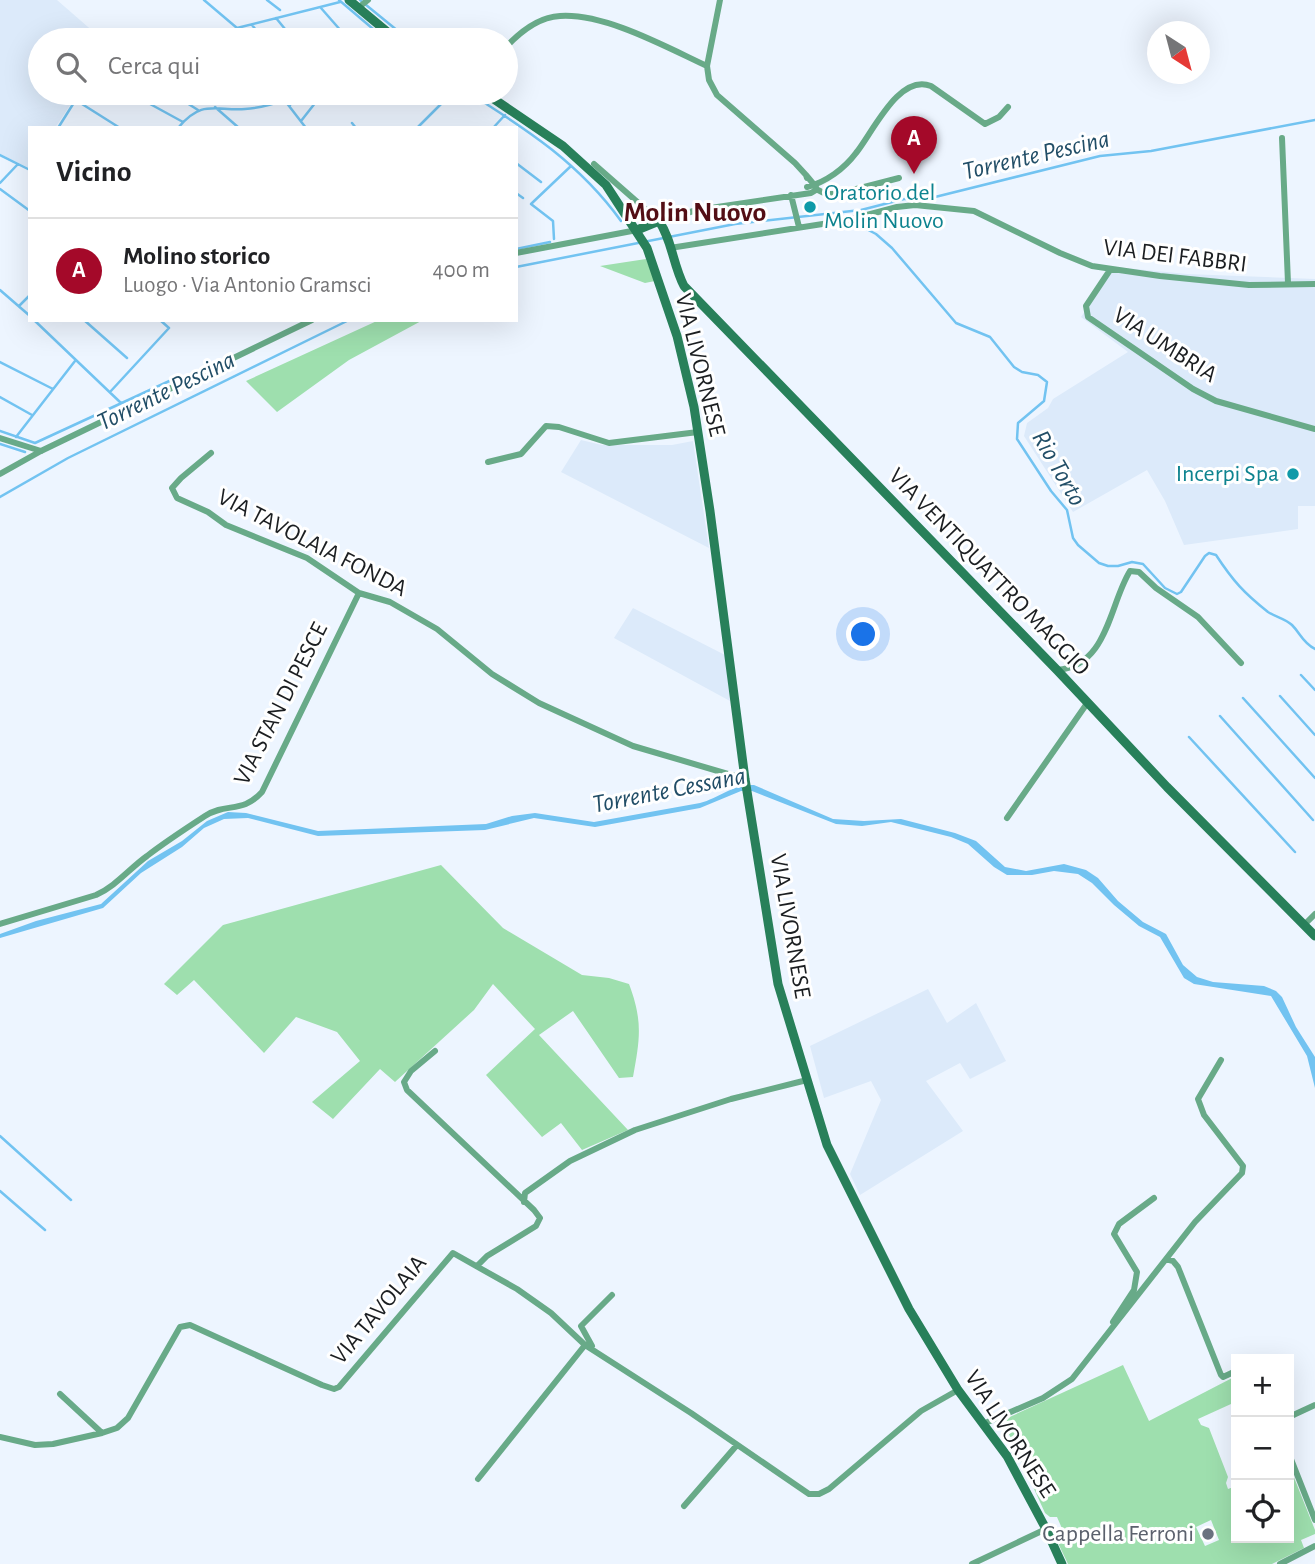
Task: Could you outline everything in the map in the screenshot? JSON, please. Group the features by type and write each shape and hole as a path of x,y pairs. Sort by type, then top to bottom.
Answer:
{"main road":[{"path":"349,0 382,28"},
{"name":"VIA LIVORNESE","path":"503,105 563,146 606,185 647,248 677,336 698,432 748,797 778,984 827,1145 909,1309 958,1390 1007,1456 1062,1564"},
{"path":"639,234 659,221"},
{"name":"VIA VENTIQUATTRO MAGGIO","path":"659,221 684,286 1315,936"}],"street":[{"path":"358,8 368,0"},
{"path":"720,0 707,66 709,80 717,94 795,163 805,173 812,188 826,194 837,194 899,178"},
{"path":"518,35 526,27 558,16 587,17 640,36 707,66"},
{"path":"594,164 659,221 677,215 791,195 812,188 843,168 856,155 893,100 902,90 913,84 931,86 985,124 999,117 1008,107"},
{"path":"1282,138 1288,283"},
{"path":"791,195 799,225"},
{"name":"VIA DEI FABBRI","path":"669,242 848,220 897,206 915,205 974,211 1060,253 1110,270 1250,285 1315,284"},
{"path":"518,253 639,234"},
{"name":"VIA UMBRIA","path":"1110,270 1086,306 1088,317 1216,401 1315,429"},
{"path":"0,474 41,451 308,322"},
{"path":"488,462 521,454 546,426 559,427 610,443 698,432"},
{"path":"0,438 41,451"},
{"name":"VIA TAVOLAIA FONDA","path":"211,453 172,488 177,498 208,512 226,525 307,558 359,593 390,602 437,629 492,674 539,703 634,746 746,780"},
{"path":"1057,670 1068,669 1085,660 1097,647 1130,571 1139,572 1156,588 1198,617 1241,663"},
{"name":"VIA STAN DI PESCE","path":"0,924 96,895 110,888 145,857 208,814 252,803 262,792 359,593"},
{"path":"1007,818 1088,702"},
{"path":"1304,925 1315,914"},
{"path":"435,1051 411,1071 404,1082 407,1090 540,1218 538,1223 487,1256 477,1266"},
{"path":"983,1424 1066,1385 1079,1372 1203,1212 1242,1173 1243,1166 1204,1115 1198,1100 1222,1059"},
{"path":"524,1202 526,1192 569,1161 635,1130 731,1099 807,1080"},
{"path":"1111,1331 1119,1311 1134,1290 1138,1272 1114,1234 1119,1224 1154,1198"},
{"name":"VIA TAVOLAIA","path":"0,1437 35,1446 117,1428 128,1418 180,1327 190,1325 334,1389 339,1387 453,1253 517,1289 540,1305 585,1345 806,1492 819,1494 921,1411 958,1390"},
{"path":"1166,1259 1173,1261 1178,1267 1221,1375 1223,1377 1231,1373"},
{"path":"596,1352 581,1326 612,1295"},
{"path":"478,1479 585,1345"},
{"path":"60,1394 102,1433"},
{"path":"1294,1415 1315,1405"},
{"path":"684,1506 737,1445"},
{"path":"1294,1467 1315,1520"},
{"path":"972,1564 1046,1529"},
{"path":"1280,1564 1315,1546"}],"shaded area":[{"path":"0,0 57,0 89,28 28,28 28,105 70,105 56,126 28,126 28,168 0,154"},
{"path":"1115,267 1187,274 1315,279 1315,506 1298,506 1298,529 1184,545 1165,501 1147,470 1073,512 1024,436 1027,423 1048,408 1053,399 1128,352 1081,317"},
{"path":"581,440 602,445 672,445 693,441 709,548 561,472"},
{"path":"633,608 725,655 730,701 614,638"},
{"path":"928,989 947,1023 976,1003 1006,1061 970,1079 960,1063 926,1081 963,1131 860,1195 850,1174 881,1100 871,1081 824,1098 810,1046"}],"green space":[{"path":"646,259 655,281 645,283 600,266"},
{"path":"375,322 419,322 349,360 277,412 246,381"},
{"path":"441,865 503,928 582,975 609,978 629,984 637,1009 639,1030 633,1077 619,1078 573,1011 539,1035 628,1130 582,1150 561,1123 542,1137 486,1075 535,1029 493,984 474,1010 395,1082 380,1069 333,1119 312,1102 360,1061 337,1032 296,1017 264,1053 194,980 177,995 164,984 223,925"},
{"path":"1123,1365 1149,1421 1231,1379 1231,1404 1198,1419 1201,1425 1209,1428 1228,1477 1228,1489 1231,1488 1231,1543 1294,1543 1294,1478 1315,1534 1301,1540 1304,1548 1272,1564 1068,1564 1058,1543 1064,1533 1057,1517 1050,1517 1045,1513 1010,1436 1001,1424 1003,1420","holes":["1211,1520 1219,1540 1205,1546 1196,1527"]}],"water":[{"path":"754,785 833,819 901,819 955,833 976,841 1005,867 1026,871 1064,864 1086,870 1098,878 1118,901 1143,922 1166,934 1183,965 1197,977 1213,982 1264,986 1276,991 1282,997 1296,1027 1315,1057 1315,1088 1307,1056 1271,996 1194,984 1184,978 1160,937 1139,926 1092,883 1078,874 1054,871 1032,875 1007,875 968,844 951,837 891,822 862,826 836,824 752,791 741,791 700,808 595,827 534,818 485,830 318,836 248,818 224,819 204,828 182,847 141,873 103,908 0,938 0,934 36,921 101,904 148,861 182,841 207,821 228,812 246,813 318,831 486,824 512,816 535,813 594,822 700,803 739,787"}],"waterway":[{"path":"204,0 237,28 340,2"},
{"path":"267,0 280,10"},
{"path":"339,0 372,28"},
{"path":"360,0 394,28"},
{"path":"321,8 338,28"},
{"path":"276,18 284,28"},
{"path":"59,126 72,105"},
{"path":"84,105 117,126"},
{"path":"152,105 183,122"},
{"path":"190,105 198,110"},
{"path":"180,126 194,113 209,108 250,109 268,105"},
{"path":"288,105 304,126"},
{"path":"301,121 314,105"},
{"path":"419,126 440,105"},
{"path":"487,105 570,165 621,221"},
{"path":"215,107 237,126"},
{"path":"495,126 505,115"},
{"name":"Torrente Pescina","path":"518,267 735,224 861,210 904,199 927,199 1100,156 1151,151 1315,120"},
{"path":"0,155 28,169"},
{"path":"0,183 18,164"},
{"path":"518,165 541,182"},
{"path":"554,239 553,221 531,204 571,166"},
{"path":"0,189 28,210"},
{"path":"518,194 523,198"},
{"name":"Rio Torto","path":"851,221 876,234 892,248 956,323 990,337 1014,367 1022,372 1038,375 1047,382 1044,401 1018,423 1017,439 1051,491 1067,510 1073,538 1078,545 1099,563 1108,566 1132,562 1143,564 1165,588 1177,594 1205,556 1209,553 1216,555 1245,592 1268,612 1290,623 1304,641 1315,649"},
{"path":"518,249 550,242"},
{"path":"0,290 28,314"},
{"path":"20,305 28,297"},
{"path":"36,322 121,403"},
{"path":"86,322 127,358"},
{"path":"110,392 169,328 162,322"},
{"name":"Torrente Pescina","path":"0,497 68,458 345,322"},
{"path":"16,437 75,361"},
{"path":"0,362 53,389"},
{"path":"0,431 35,443 178,377"},
{"path":"0,397 32,415"},
{"path":"0,444 25,452"},
{"path":"1301,675 1315,690"},
{"path":"1280,696 1315,735"},
{"path":"1243,698 1315,778"},
{"path":"1220,716 1313,820"},
{"path":"1189,737 1295,852"},
{"path":"0,1136 71,1200"},
{"path":"0,1191 45,1230"}],"place":[{"name":"Molino storico","path":"914,174"},
{"name":"Oratorio del Molin Nuovo","path":"810,207"},
{"name":"Incerpi Spa","path":"1293,474"},
{"name":"Cappella Ferroni","path":"1208,1534"}],"district":[{"name":"Molin Nuovo","path":"695,213"}],"water label":[{"name":"Torrente Cessana","path":"669,790"}]}
